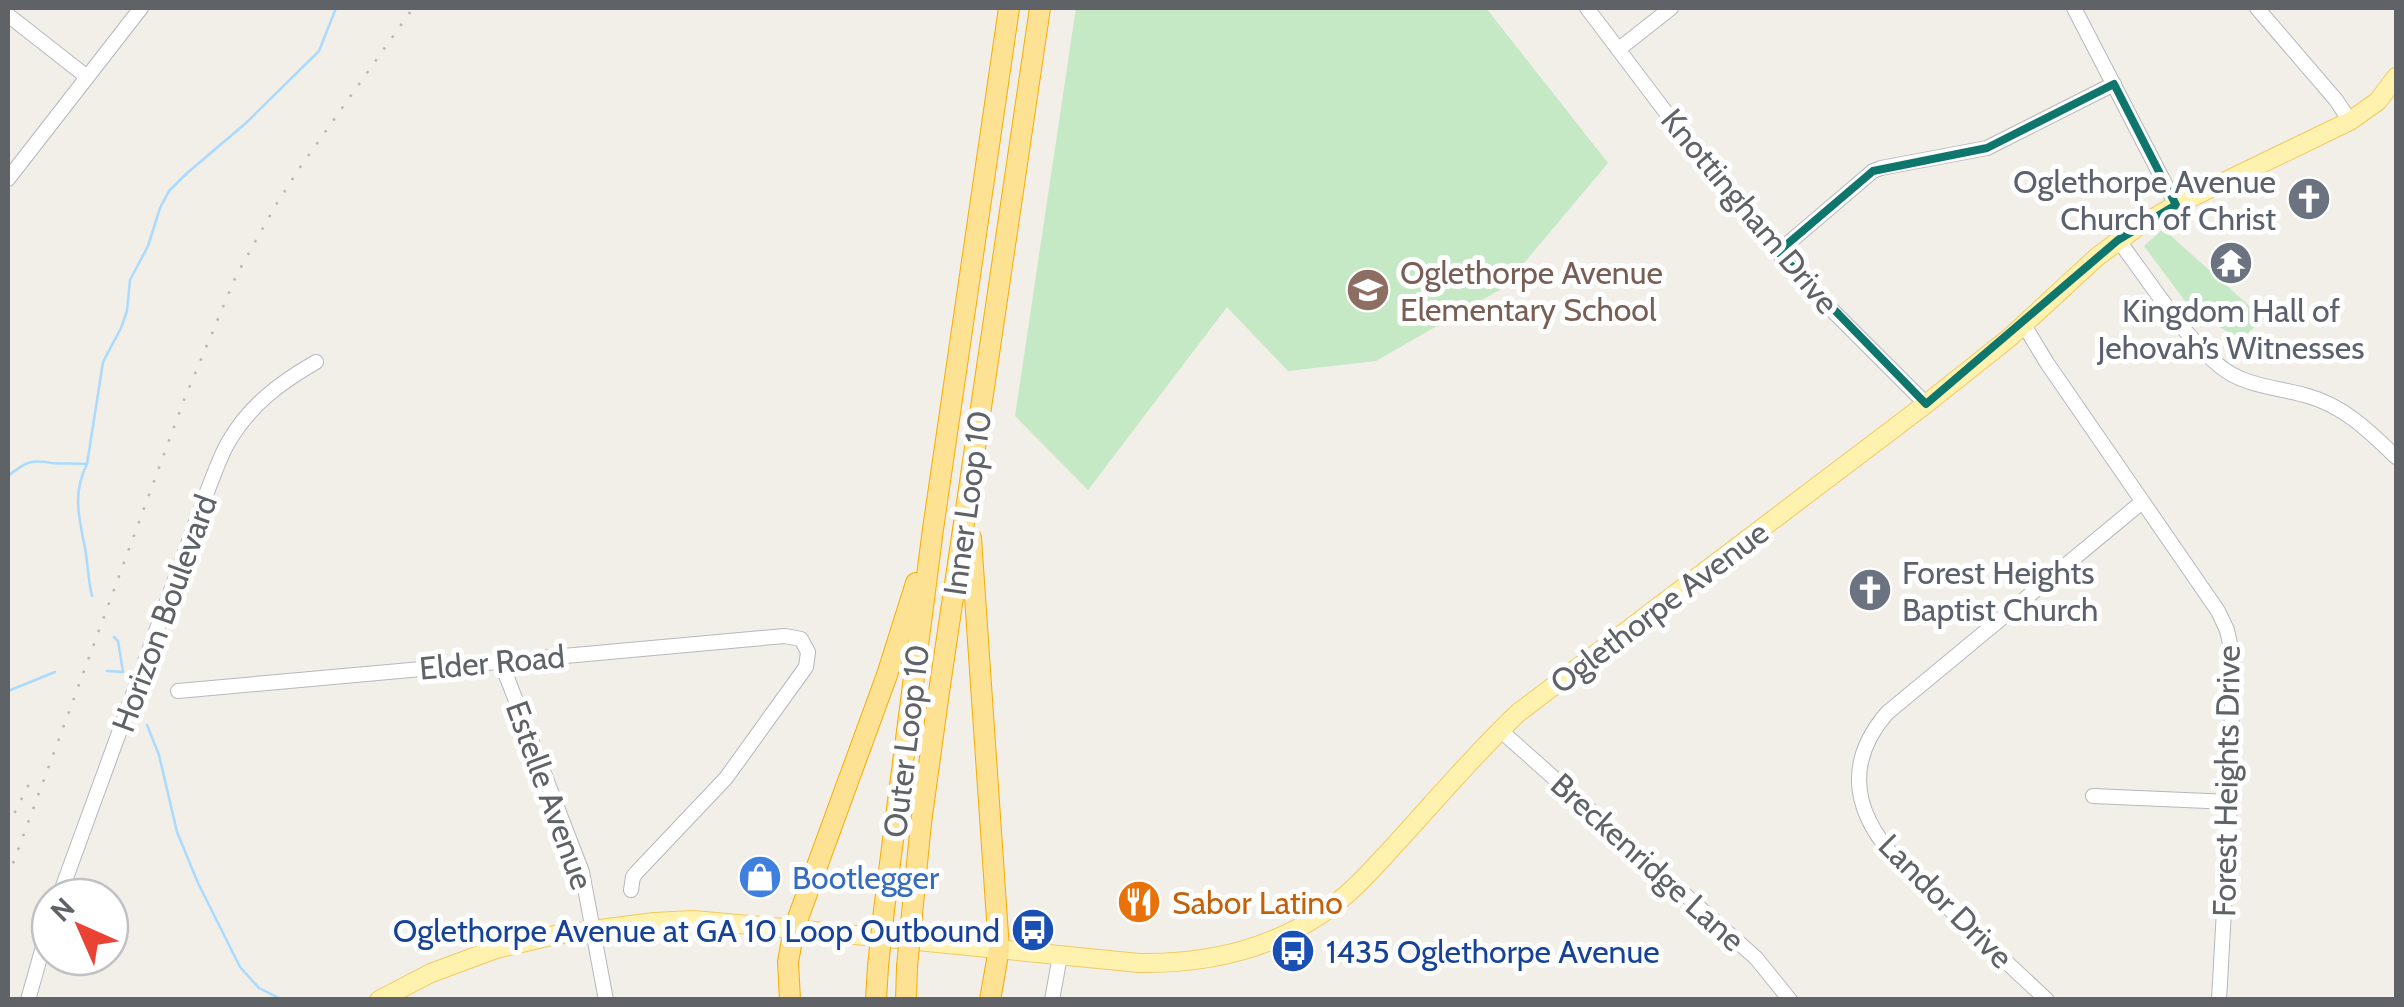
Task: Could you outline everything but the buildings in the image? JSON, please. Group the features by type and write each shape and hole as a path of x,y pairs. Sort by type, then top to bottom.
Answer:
{"highway":[{"name":"Outer Loop 10","path":"876,1000 933,529 1010,8"},
{"name":"Inner Loop 10","path":"906,1000 924,807 1040,8"},
{"path":"968,500 999,949 990,1000"},
{"path":"790,1000 788,962 794,928 888,675 933,529"}],"main road":[{"name":"Oglethorpe Avenue","path":"379,1000 464,960 530,941 594,929 694,920 1139,964 1191,962 1235,953 1278,938 1320,915 1356,886 1500,730 1544,692 1926,404 2024,325 2118,240 2176,205 2350,121 2378,101 2396,78"}],"street":[{"path":"8,178 141,8"},
{"name":"Knottingham Drive","path":"1587,8 1680,131 1810,290 1926,404"},
{"path":"1618,49 1671,8"},
{"path":"2074,8 2176,205"},
{"path":"2257,8 2350,121"},
{"path":"8,15 87,77"},
{"path":"1778,252 1881,168 1987,148 2114,84"},
{"path":"2118,240 2197,344 2219,366 2247,381 2327,403 2358,422 2396,457"},
{"name":"Forest Heights Drive","path":"2024,325 2218,611 2232,643 2230,802 2219,1000"},
{"name":"Horizon Boulevard","path":"66,877 229,441 253,409 283,380 316,362"},
{"name":"Landor Drive","path":"2047,1000 1881,841 1860,797 1860,760 1870,735 1887,713 2142,502"},
{"name":"Elder Road","path":"178,691 785,636 796,636 805,642 806,667 726,778 632,877 632,890"},
{"name":"Estelle Avenue","path":"500,662 582,872 606,1000"},
{"name":"Breckenridge Lane","path":"1500,730 1756,958 1790,1000"},
{"path":"2094,796 2230,802"},
{"path":"1052,1000 1060,956"}],"highlighted area":[{"path":"2114,84 2176,205 2118,240 1926,404 1778,252 1873,171 1987,148"}],"green space":[{"path":"1076,8 1486,8 1608,163 1503,288 1376,361 1288,371 1227,307 1088,490 1015,416"},
{"path":"2163,229 2264,319 2241,339 2194,313 2144,246"}],"waterway":[{"path":"92,596 78,496 103,362 127,311 130,280 169,191 319,51 336,8"},
{"path":"8,476 33,462 86,464"},
{"path":"107,671 123,672 114,637"},
{"path":"8,691 55,672"},
{"path":"147,725 159,755 177,832 198,883 240,967 259,988 283,1000"}],"railway":[{"path":"8,877 184,400 236,276 301,166 413,8"},
{"path":"8,826 30,782"}],"place":[{"name":"Oglethorpe Avenue Church of Christ","path":"2309,199"},
{"name":"Kingdom Hall of Jehovah’s Witnesses","path":"2231,263"},
{"name":"Oglethorpe Avenue Elementary School","path":"1368,290"},
{"name":"Forest Heights Baptist Church","path":"1870,590"},
{"name":"Bootlegger","path":"760,877"},
{"name":"Sabor Latino","path":"1139,902"},
{"name":"Oglethorpe Avenue at GA 10 Loop Outbound","path":"1033,930"},
{"name":"1435 Oglethorpe Avenue","path":"1293,951"}]}
